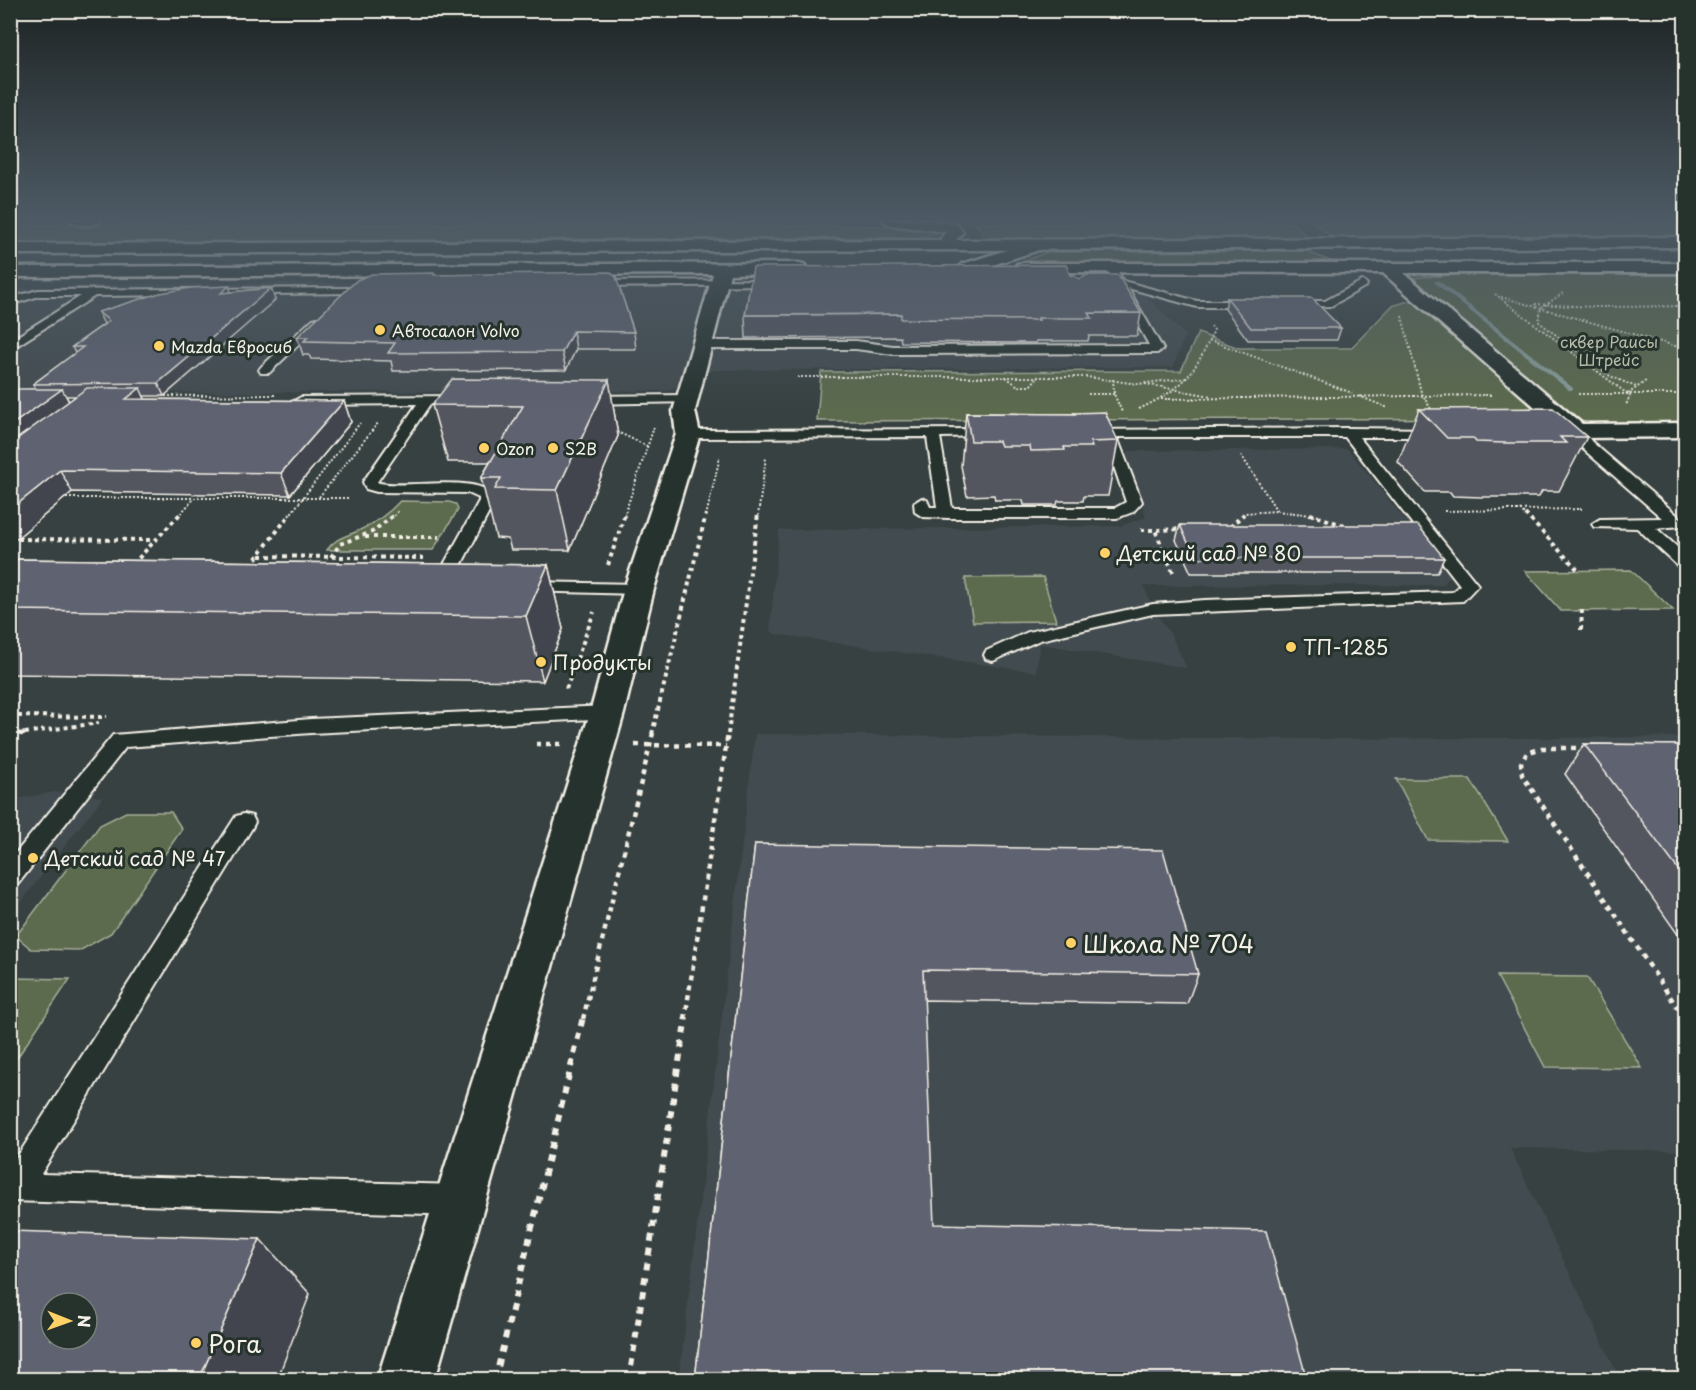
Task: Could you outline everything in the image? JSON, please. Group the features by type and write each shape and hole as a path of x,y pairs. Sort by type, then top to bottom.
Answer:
{"street":[{"path":"406,1380 460,1200 619,729 639,589 687,416 702,345 719,285"},
{"path":"1407,285 1534,395 1565,431 1686,430"}],"lane":[{"path":"10,302 76,285"},
{"path":"82,285 94,292"},
{"path":"265,370 354,285"},
{"path":"702,345 856,345 893,350 1157,349 1115,285"},
{"path":"1137,285 1197,304 1258,304"},
{"path":"1280,304 1327,304 1360,285"},
{"path":"10,294 348,291"},
{"path":"10,347 94,292"},
{"path":"426,400 370,482 371,486 470,489 486,495 487,501 441,586"},
{"path":"283,401 474,400"},
{"path":"568,400 687,416 768,441 1003,433"},
{"path":"1074,433 1444,431"},
{"path":"1565,431 1587,445 1682,524"},
{"path":"993,655 1034,636 1153,609 1205,605 1457,597 1469,585 1348,432"},
{"path":"922,503 923,512 956,514 1117,513 1128,509 1134,502 1109,433"},
{"path":"933,434 945,512"},
{"path":"1600,524 1682,524"},
{"path":"1641,524 1686,564"},
{"path":"417,585 464,586"},
{"path":"1310,585 1320,603"},
{"path":"509,587 639,589"},
{"path":"10,876 120,740 311,726 619,729"},
{"path":"244,822 15,1188 460,1200"}],"path":[{"path":"1365,285 1392,294 1401,310 1421,392 1444,431"},
{"path":"1489,291 1630,396 1619,425 1612,431"},
{"path":"1541,308 1566,292"},
{"path":"1498,296 1686,349"},
{"path":"1523,303 1636,308 1686,306"},
{"path":"1123,416 1161,399 1188,378 1196,368 1214,330 1197,304"},
{"path":"1541,308 1539,322 1610,376 1636,387"},
{"path":"1686,315 1678,321 1680,336 1686,343"},
{"path":"1209,340 1444,431"},
{"path":"797,377 1113,379 1175,388 1220,398"},
{"path":"1006,377 1018,386 1030,386 1038,377"},
{"path":"1138,384 1188,378"},
{"path":"1113,379 1114,394 1130,433"},
{"path":"1627,394 1647,380"},
{"path":"1089,394 1114,394"},
{"path":"1161,399 1355,395 1686,394"},
{"path":"248,568 303,500 367,414 416,415"},
{"path":"319,498 384,414"},
{"path":"588,588 593,574 607,567 658,416 687,416"},
{"path":"604,425 647,447"},
{"path":"495,1380 722,447 768,441 726,746 629,1380"},
{"path":"1237,450 1277,511"},
{"path":"57,498 303,500 352,498"},
{"path":"139,569 127,569 195,499"},
{"path":"365,537 393,518 403,505"},
{"path":"1462,510 1585,508"},
{"path":"1519,509 1578,570"},
{"path":"1240,528 1229,528 1245,513 1277,511 1318,515 1353,529 1342,529"},
{"path":"1173,572 1155,530 1193,529"},
{"path":"331,557 340,544 365,537 445,537"},
{"path":"10,539 155,540"},
{"path":"259,556 434,558 417,585"},
{"path":"1581,630 1582,610"},
{"path":"10,735 112,721"},
{"path":"619,729 650,745 726,746"},
{"path":"536,744 572,744"},
{"path":"1590,748 1542,748 1527,753 1521,763 1522,775 1686,1021"}],"shaded area":[{"path":"109,285 1113,285 1143,293 1185,335 1173,367 714,370 668,391 11,393 10,289"},
{"name":"Детский сад № 80","path":"1348,449 1450,576 1443,585 1144,586 1153,609 1170,633 1187,668 1040,644 1036,672 775,634 770,630 779,530 1120,526 1146,517 1126,451"},
{"name":"Школа № 704","path":"755,734 1315,739 1685,737 1685,1151 1510,1148 1620,1379 679,1380"},
{"name":"Детский сад № 47","path":"55,792 103,797 11,915 11,800"}],"green space":[{"name":"сквер Раисы Штрейс","path":"1417,285 1685,285 1685,426 1606,427 1576,420"},
{"path":"1412,300 1546,418 817,421 821,372 1181,371 1198,333 1239,348 1351,348 1392,306"},
{"path":"400,501 456,504 458,510 433,550 327,550 338,540 376,521"},
{"path":"1631,570 1673,610 1561,611 1525,571"},
{"path":"1043,577 1056,621 973,622 965,578"},
{"path":"1396,779 1470,779 1508,841 1428,840"},
{"path":"126,812 171,812 182,829 111,933 81,950 31,949 16,936 100,825"},
{"path":"1497,976 1587,977 1642,1068 1545,1067"},
{"path":"10,978 70,979 11,1067"}],"building":[{"path":"352,285 619,285 634,332 573,331 562,352 388,353 395,343 304,341 308,337 297,337"},
{"path":"750,285 1124,285 1141,313 1089,313 1092,318 1038,318 1039,320 901,319 901,314 745,315"},
{"name":"Mazda Евросиб","path":"229,286 221,293 271,288 158,383 33,384 83,347 72,347 109,321 98,312 160,293 190,288"},
{"path":"1227,298 1312,298 1341,328 1251,328"},
{"path":"452,379 609,380 557,490 495,489 501,478 481,478 523,406 432,405"},
{"path":"87,388 140,388 126,399 344,401 281,473 60,470 10,510 10,459 12,458 10,458 10,444"},
{"path":"62,389 10,426 10,390"},
{"path":"1553,408 1587,437 1560,437 1566,443 1476,442 1473,438 1447,438 1419,409"},
{"path":"1105,412 1118,441 1090,442 1092,447 1064,447 1065,450 1031,451 1030,446 1001,446 999,441 971,441 966,413 1075,414"},
{"path":"1180,525 1418,525 1444,558 1195,558"},
{"path":"10,559 548,565 526,616 10,610"},
{"path":"1584,744 1686,745 1686,880"},
{"path":"755,844 1163,850 1198,974 923,970 934,1224 1266,1231 1307,1380 695,1380"},
{"path":"10,1231 260,1239 199,1380 10,1380"}],"waterway":[{"path":"1441,285 1571,389"}],"place":[{"name":"Автосалон Volvo","path":"380,330"},
{"name":"Mazda Евросиб","path":"159,346"},
{"name":"Ozon","path":"484,448"},
{"name":"S2B","path":"553,448"},
{"name":"Детский сад № 80","path":"1105,553"},
{"name":"ТП-1285","path":"1291,647"},
{"name":"Продукты","path":"541,662"},
{"name":"Детский сад № 47","path":"33,858"},
{"name":"Школа № 704","path":"1071,943"},
{"name":"Рога","path":"196,1343"}]}
